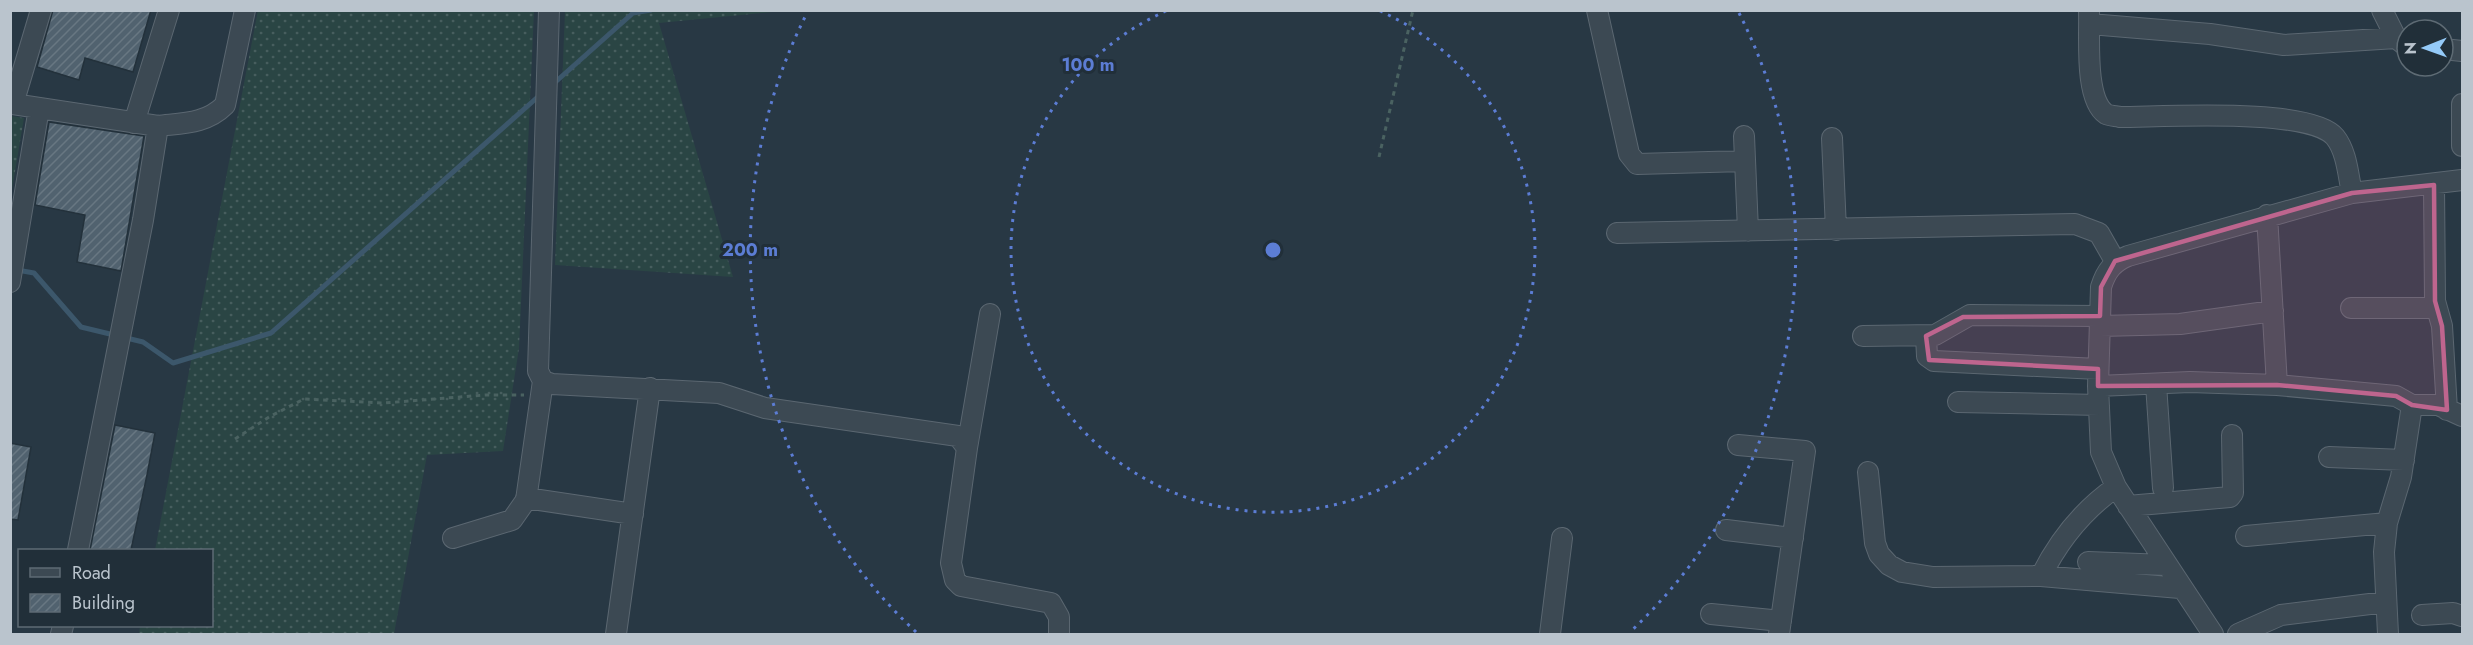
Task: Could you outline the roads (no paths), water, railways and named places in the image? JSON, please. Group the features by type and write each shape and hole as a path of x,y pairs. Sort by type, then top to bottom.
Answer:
{"street":[{"path":"41,10 12,104 158,126 203,121 215,115 225,105 245,10"},
{"path":"134,123 169,10"},
{"path":"453,538 512,520 526,498 542,388 538,371 549,10"},
{"path":"1597,10 1629,154 1637,164 1745,161"},
{"path":"2382,10 2395,31"},
{"path":"2352,193 2344,153 2335,136 2321,126 2278,117 2120,117 2106,114 2098,104 2091,85 2089,17 2284,45 2395,42"},
{"path":"2463,104 2463,146"},
{"path":"10,282 39,108"},
{"path":"78,549 125,314 158,126"},
{"path":"1744,136 1748,231"},
{"path":"1832,138 1836,230"},
{"path":"2213,634 2180,588 2116,487 2101,452 2098,387 2101,287 2105,274 2115,261 2267,215 2352,193 2463,180"},
{"path":"2434,185 2436,308 2442,326 2455,413"},
{"path":"2267,215 2277,385"},
{"path":"1617,233 2075,224 2099,233 2115,261"},
{"path":"2351,308 2436,308"},
{"path":"1863,336 1926,336 1935,334 1970,315 2180,324 2273,311"},
{"path":"990,314 967,448 951,563 956,580 961,586 1051,603 1059,617 1059,634"},
{"path":"1926,336 1927,356 1934,362 2098,387"},
{"path":"542,388 552,384 719,393 765,408 958,436 967,448"},
{"path":"1958,402 2098,387 2156,384 2277,385 2396,396 2412,405 2438,405 2455,413"},
{"path":"2156,384 2163,488"},
{"path":"616,634 650,388"},
{"path":"2388,634 2383,570 2387,523 2394,506 2404,460 2412,405"},
{"path":"2128,506 2230,497 2233,492 2232,435"},
{"path":"1711,614 1780,628 1806,451 1738,445"},
{"path":"2329,457 2404,460"},
{"path":"1868,472 1875,543 1879,554 1889,565 1902,572 1918,576 2041,576 2180,588"},
{"path":"2041,576 2052,553 2086,509 2116,487"},
{"path":"526,498 633,514"},
{"path":"2246,536 2387,523"},
{"path":"1725,530 1793,538"},
{"path":"1550,634 1562,538"},
{"path":"2088,562 2166,565"},
{"path":"2238,634 2281,615 2386,602"},
{"path":"2422,615 2453,613 2463,616"}],"waterway":[{"path":"552,85 633,13 651,10"},
{"path":"17,270 34,273 81,327 143,342 173,363 271,333 540,95"}]}
